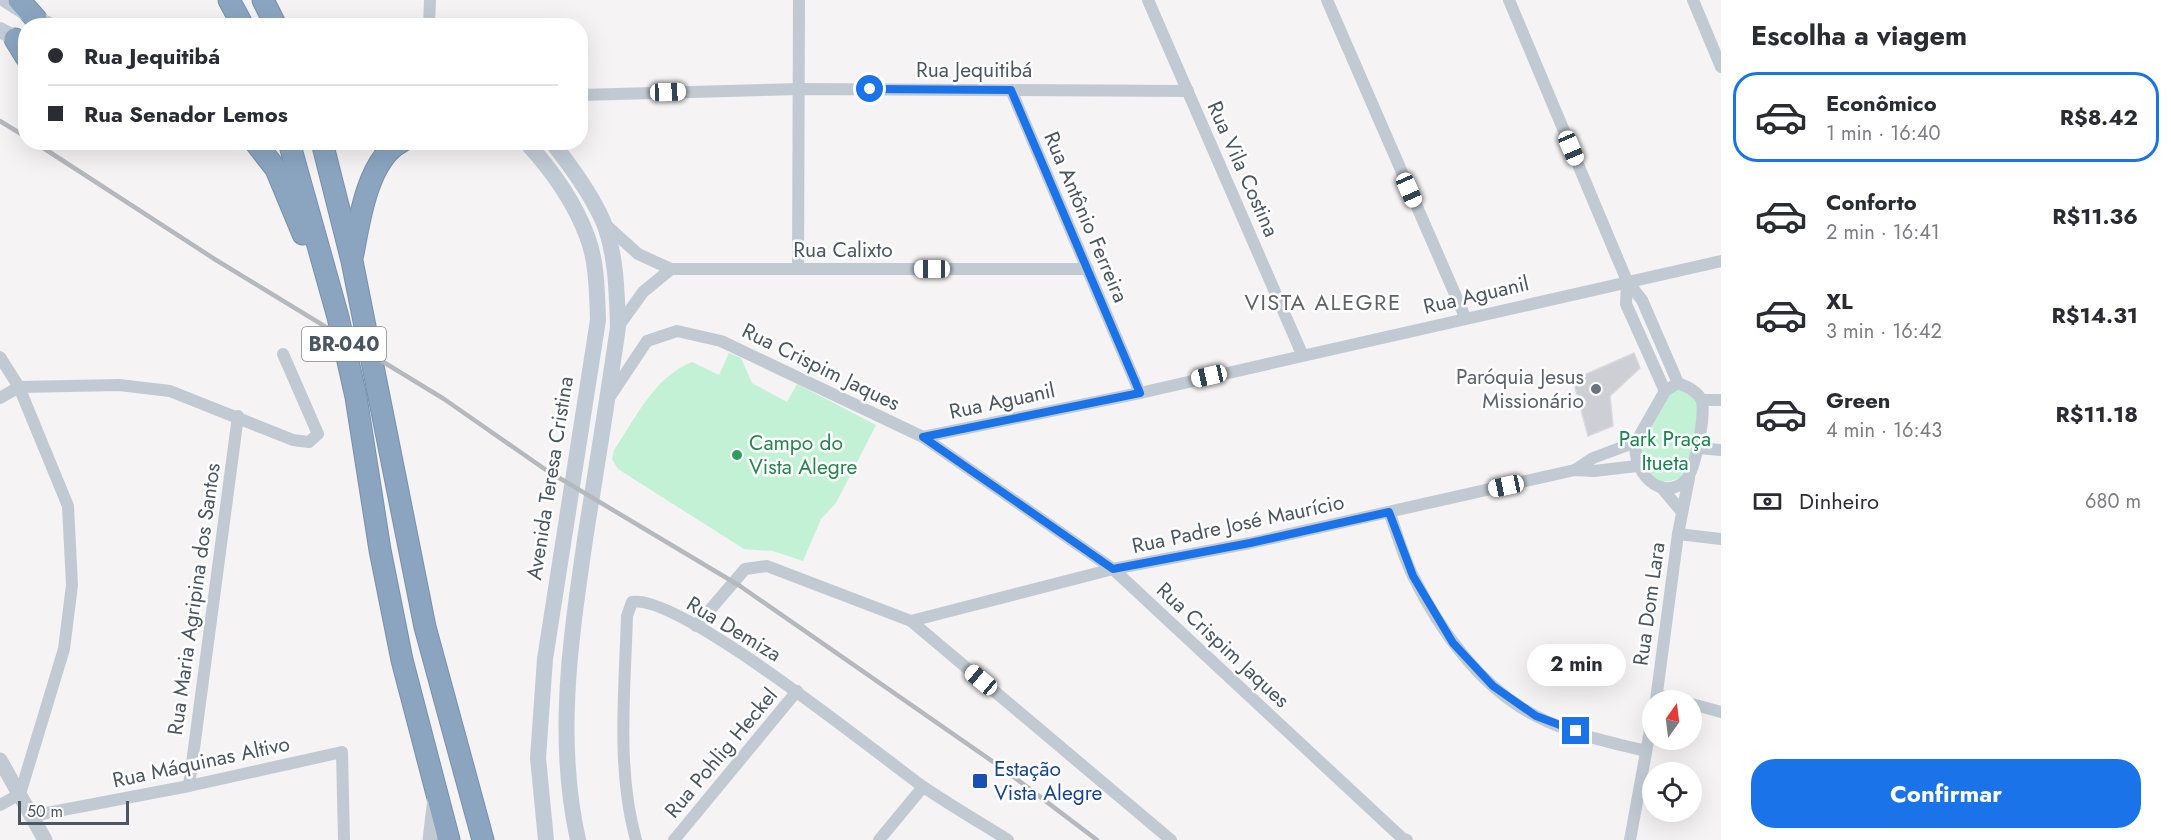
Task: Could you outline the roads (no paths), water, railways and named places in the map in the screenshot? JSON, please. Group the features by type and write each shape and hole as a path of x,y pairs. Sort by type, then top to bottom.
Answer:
{"highway":[{"path":"19,0 39,18"},
{"path":"229,0 239,18"},
{"path":"263,0 272,18"},
{"path":"261,150 276,170 338,317"},
{"name":"BR-040","path":"291,150 338,317 356,398 380,550 400,649 449,840"},
{"name":"BR-040","path":"324,150 352,261 425,627 483,840"},
{"path":"352,261 360,216 371,181 377,169 394,150"}],"main road":[{"path":"6,0 37,18"},
{"name":"Avenida Teresa Cristina","path":"533,150 549,166 588,237 596,280 598,320 545,659 538,758 546,840"},
{"name":"Avenida Teresa Cristina","path":"558,150 579,178 603,222 611,255 618,327 577,597 568,677 564,741 571,808 578,840"}],"street":[{"path":"429,18 430,0"},
{"path":"798,269 799,0"},
{"name":"Rua Vila Costina","path":"1148,0 1302,354"},
{"path":"1327,0 1465,317"},
{"path":"1509,0 1627,281 1642,300 1678,383 1696,393 1702,400 1721,400"},
{"path":"1693,0 1721,67"},
{"name":"Rua Jequitibá","path":"588,95 799,89 1188,91"},
{"name":"Rua Antônio Ferreira","path":"1011,90 1140,393"},
{"name":"Rua Calixto","path":"603,222 638,254 671,270 1088,269"},
{"name":"Rua Aguanil","path":"923,437 1140,393 1302,354 1721,261"},
{"path":"618,327 643,292 671,270"},
{"path":"1627,281 1626,304 1665,391"},
{"name":"Rua Crispim Jaques","path":"607,402 647,341 677,331 721,340 923,437 1113,569 1404,839"},
{"path":"0,398 19,387 119,385 159,390 238,416 293,440 309,442 318,434 283,354"},
{"path":"0,357 19,387 68,506 72,585 64,649 20,794 0,805"},
{"path":"1678,383 1665,391 1636,442 1634,458 1644,477 1661,487 1682,512"},
{"name":"Rua Dom Lara","path":"1657,690 1678,534 1697,448 1703,409 1702,400"},
{"name":"Rua Maria Agripina dos Santos","path":"189,786 238,416"},
{"name":"Rua Padre José Maurício","path":"1575,470 1593,458 1636,442"},
{"path":"1697,448 1721,450"},
{"name":"Rua Padre José Maurício","path":"911,621 1113,569 1250,543 1575,470 1594,471 1637,466"},
{"path":"1661,487 1679,486 1689,478"},
{"path":"1389,512 1413,576 1453,643 1493,686 1536,716 1596,739 1646,751 1630,840"},
{"path":"1678,534 1721,539"},
{"path":"696,626 745,569 767,566 911,621 1171,840"},
{"name":"Rua Demiza","path":"636,840 631,822 625,774 627,616 632,602 643,600 696,626 797,691 923,786 1008,840"},
{"name":"Rua Pohlig Heckel","path":"674,840 797,691"},
{"path":"1702,706 1721,711"},
{"name":"Rua Máquinas Altivo","path":"31,816 189,786 342,752 344,840"},
{"path":"0,760 45,840"},
{"path":"879,840 923,786"},
{"path":"430,840 435,792"}],"railway":[{"path":"0,121 18,132"},
{"path":"46,150 216,260 444,399 546,470 740,586 1002,768 1097,840"}],"place":[{"name":"Paróquia Jesus Missionário","path":"1596,389"},
{"name":"Campo do Vista Alegre","path":"737,455"},
{"name":"Estação Vista Alegre","path":"980,781"}],"district":[{"name":"VISTA ALEGRE","path":"1323,302"}],"park label":[{"name":"Park Praça Itueta","path":"1665,451"}]}
